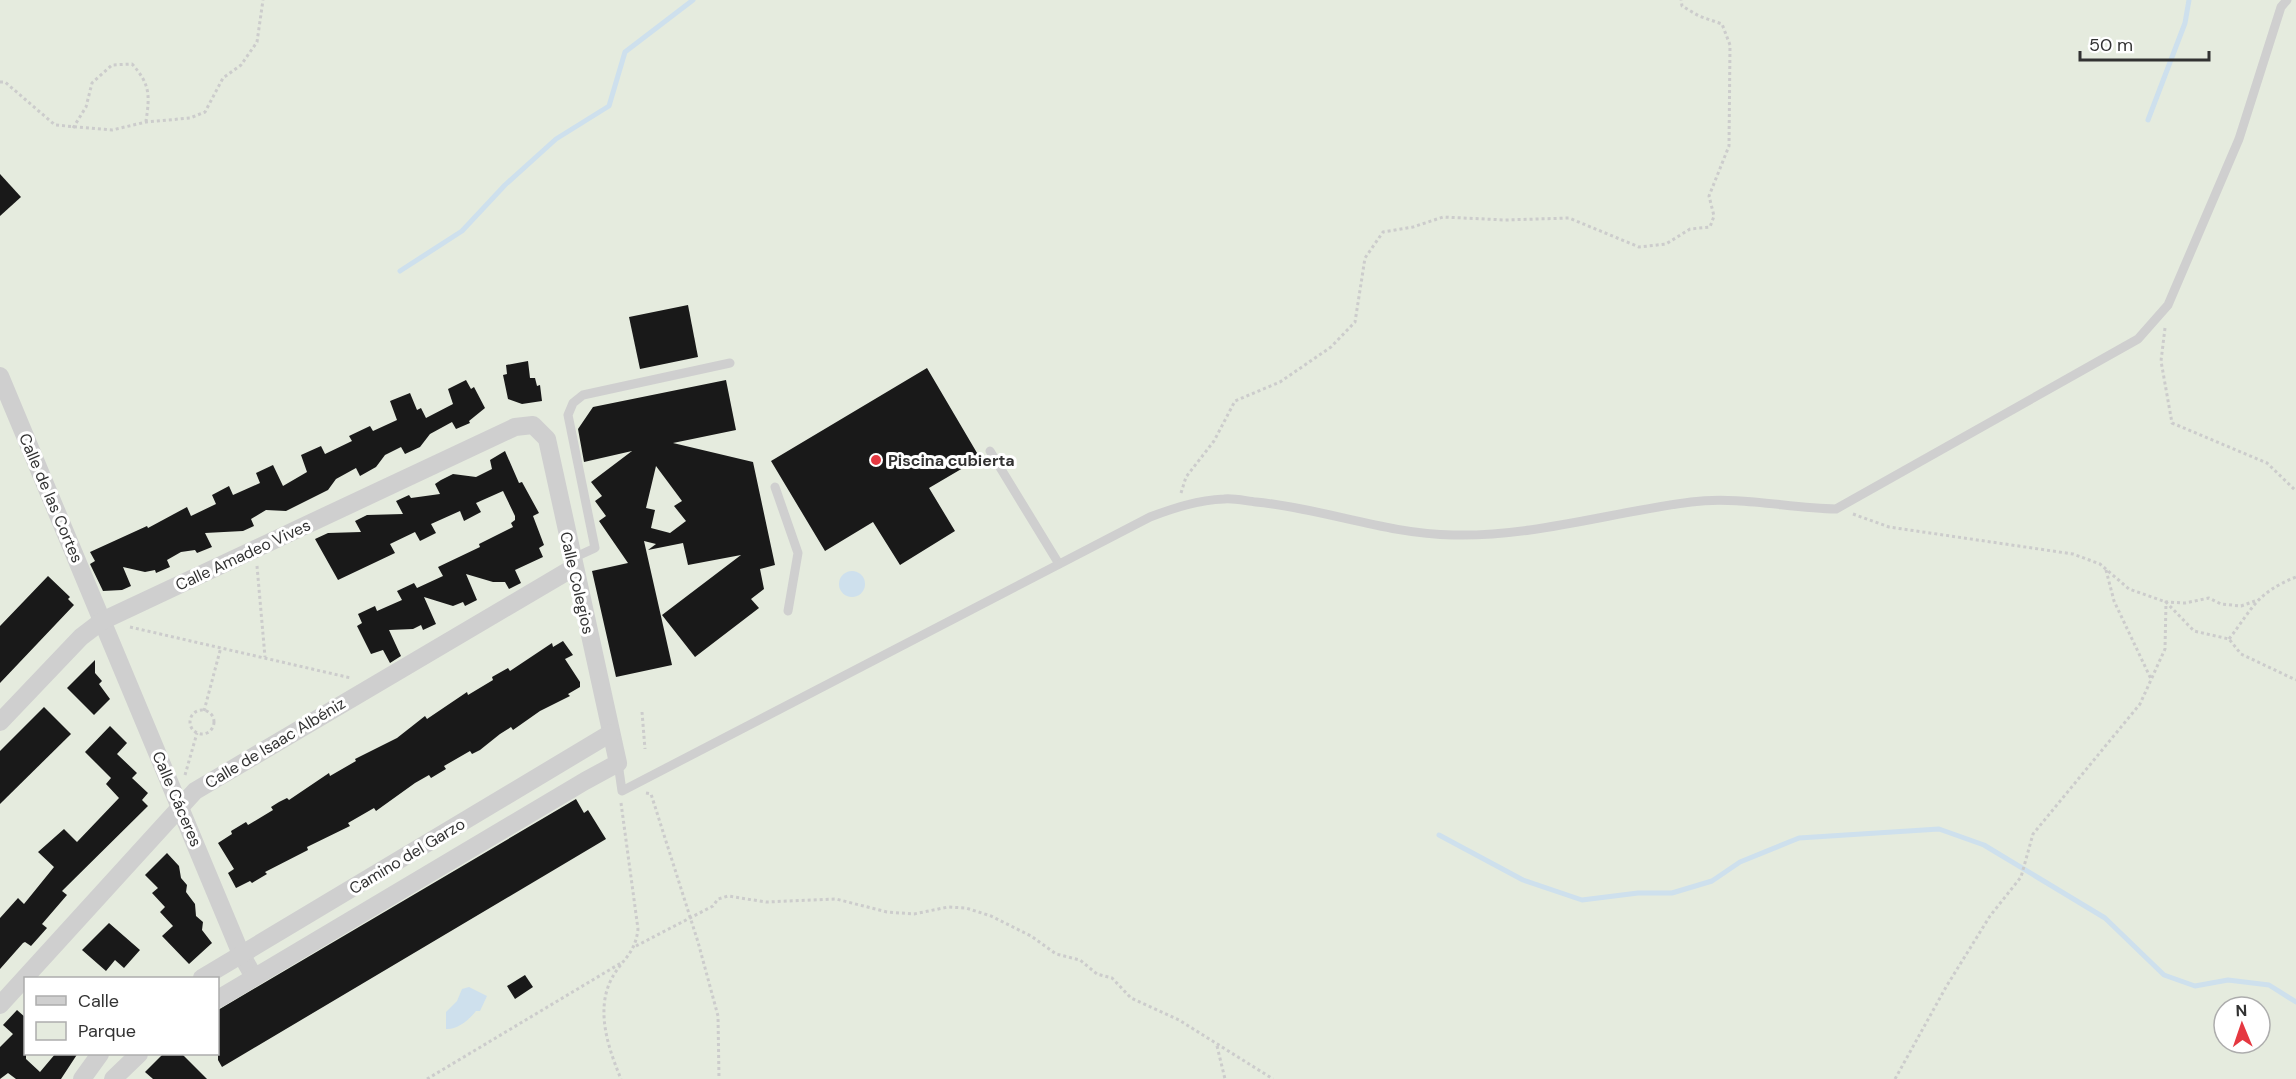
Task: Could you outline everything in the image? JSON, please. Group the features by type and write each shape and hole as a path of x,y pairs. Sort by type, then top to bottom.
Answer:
{"street":[{"name":"Calle de las Cortes","path":"0,376 110,617"},
{"name":"Calle Colegios","path":"515,427 533,425 547,439 572,563 618,763"},
{"name":"Calle Amadeo Vives","path":"0,722 81,637 110,617 515,427"},
{"name":"Calle de Isaac Albéniz","path":"26,977 195,791 572,563"},
{"name":"Calle Cáceres","path":"110,617 166,774 241,954 254,977"},
{"name":"Camino del Garzo","path":"204,977 611,733"},
{"name":"Camino del Garzo","path":"219,998 618,763"},
{"name":"Calle de Isaac Albéniz","path":"0,1005 24,979"},
{"path":"82,1079 97,1058 113,1079 137,1055"}],"lane":[{"path":"618,763 622,790 1150,517 1178,506 1225,499 1283,504 1417,532 1453,535 1508,532 1693,501 1737,500 1797,508 1836,509 2138,339 2168,305 2239,139 2281,8 2287,0"},
{"path":"572,563 595,548 568,415 573,403 583,395 730,363"},
{"path":"990,451 1059,564"},
{"path":"775,487 798,554 788,611"}],"path":[{"path":"0,82 5,82 55,125 111,130 146,122 190,118 205,112 223,78 241,65 257,42 263,0"},
{"path":"1178,506 1186,477 1214,441 1235,401 1280,382 1330,347 1355,322 1365,258 1383,232 1413,227 1443,217 1505,220 1569,218 1639,247 1666,244 1690,229 1710,227 1714,216 1709,196 1729,146 1731,45 1722,24 1699,16 1682,6 1681,0"},
{"path":"73,128 86,107 92,83 112,64 132,64 145,78 149,102 146,122"},
{"path":"2168,305 2161,361 2172,423 2267,463 2296,491"},
{"path":"1836,509 1889,527 2073,554 2105,568 2129,589 2166,602 2185,603 2209,598 2221,604 2241,606 2255,601 2283,582 2296,577"},
{"path":"256,549 265,657"},
{"path":"2105,568 2118,611 2151,679"},
{"path":"2229,639 2255,601"},
{"path":"2166,602 2194,631 2229,639 2241,654 2296,680"},
{"path":"1895,1079 1946,987 1990,916 2021,877 2033,834 2140,704 2165,649 2166,602"},
{"path":"110,617 124,626 356,679 356,695"},
{"path":"204,711 222,647"},
{"path":"204,711 210,714 213,725 205,734 197,733 191,728 190,721 193,714 204,711"},
{"path":"642,712 645,749"},
{"path":"166,774 184,778 197,733"},
{"path":"636,946 638,930 620,811 622,790 651,794 718,1016 718,1079"},
{"path":"621,1079 610,1053 604,1020 609,984 636,946 712,906 718,899 728,896 766,902 836,899 886,912 914,914 948,907 966,908 991,916 1031,936 1056,954 1080,960 1097,974 1112,978 1131,998 1179,1020 1273,1079"},
{"path":"427,1079 623,963"},
{"path":"1216,1044 1225,1079"}],"green space":[{"path":"0,0 2296,0 2296,1079 0,1079"}],"water":[{"path":"852,571 861,575 865,584 861,593 852,597 843,593 839,584 843,575"},
{"path":"469,987 487,996 480,1011 476,1011 458,1026 446,1029 446,1012 457,1001 462,989"}],"building":[{"path":"0,174 21,197 0,216"},
{"path":"688,305 698,357 640,369 629,317"},
{"path":"528,361 530,378 535,378 537,386 540,385 542,401 522,404 508,399 503,375 507,374 506,365"},
{"name":"Piscina cubierta","path":"927,368 980,458 929,488 955,531 900,565 873,522 825,551 771,461"},
{"path":"466,380 471,389 474,387 485,408 469,421 470,423 456,429 452,422 430,434 420,447 405,454 401,447 385,455 376,467 360,476 356,468 336,479 328,490 286,511 266,510 251,519 254,526 243,531 205,533 212,547 197,553 195,550 181,552 167,560 170,567 156,573 155,570 145,572 123,567 131,586 122,590 103,591 90,564 95,561 90,552 147,526 148,528 187,507 191,516 216,504 212,495 229,486 233,495 260,483 256,473 273,465 283,486 307,472 301,455 321,446 325,454 352,441 349,436 370,426 373,431 397,420 390,401 410,393 417,410 421,408 426,418 453,404 448,389"},
{"path":"726,380 736,430 673,443 753,462 775,565 760,569 764,589 751,599 759,608 695,657 662,615 741,555 688,565 683,543 648,550 656,544 644,541 672,665 616,677 592,571 628,563 599,521 606,516 595,501 602,496 591,482 632,451 584,462 578,429 593,407","holes":["656,466 682,501 674,506 686,521 670,533 651,528 655,510 646,508"]},
{"path":"505,451 519,483 522,482 539,513 533,516 544,545 539,548 543,557 515,570 521,583 509,589 505,582 493,582 466,574 477,600 465,606 463,602 453,606 424,597 436,624 423,630 421,625 413,629 389,630 401,656 390,663 383,650 371,654 357,626 362,623 358,614 375,606 377,611 402,600 397,591 414,583 417,588 443,576 438,567 480,547 479,544 513,527 511,523 515,520 515,516 503,491 476,503 481,512 464,521 460,511 431,524 436,533 420,541 415,532 390,544 395,553 338,580 315,539 328,533 361,532 355,521 367,515 403,514 396,501 409,495 411,498 440,494 435,484 441,480 453,474 476,477 492,469 490,460"},
{"path":"48,576 70,597 68,599 74,605 0,683 0,626"},
{"path":"563,641 573,655 565,659 580,682 580,687 568,694 570,696 540,711 513,730 511,727 480,750 472,754 470,751 444,766 446,769 431,778 429,775 415,783 376,811 374,808 348,823 350,826 307,847 308,850 265,872 267,874 252,883 250,881 236,888 228,873 234,869 218,843 232,834 231,831 246,822 248,825 273,810 271,807 279,802 287,798 289,800 329,773 330,776 356,761 355,759 397,738 425,716 427,719 467,692 468,695 493,680 492,677 508,668 510,671 552,643 553,647"},
{"path":"95,660 95,673 102,681 99,684 110,699 94,715 67,688"},
{"path":"44,707 71,734 0,804 0,751"},
{"path":"110,726 127,743 117,754 137,773 132,778 148,793 142,800 148,806 62,891 67,895 42,924 47,928 31,946 23,943 0,969 0,918 18,898 24,904 54,867 38,852 64,829 77,842 119,798 106,784 111,778 85,752"},
{"path":"576,799 584,813 588,810 606,839 222,1067 218,1060 219,1009"},
{"path":"167,853 179,866 181,878 187,885 186,892 195,904 196,916 203,922 202,930 212,943 189,964 162,936 173,926 160,912 165,907 152,893 158,888 145,875"},
{"path":"109,923 140,950 124,968 115,960 106,971 82,950"},
{"path":"525,975 533,987 515,999 507,986"},
{"path":"17,1010 24,1016 24,1055 40,1072 54,1055 77,1055 61,1079 16,1079 8,1073 0,1079 0,1047 13,1034 3,1025"},
{"path":"162,1055 183,1055 207,1079 153,1079 145,1072"}],"waterway":[{"path":"400,271 462,231 505,185 556,139 609,106 625,52 693,0"},
{"path":"2148,120 2185,23 2189,0"},
{"path":"1439,835 1523,880 1582,900 1638,893 1672,893 1712,881 1740,862 1799,838 1939,829 1984,845 2105,918 2164,975 2195,986 2228,980 2269,985 2296,1002"}],"place":[{"name":"Piscina cubierta","path":"876,460"}]}
